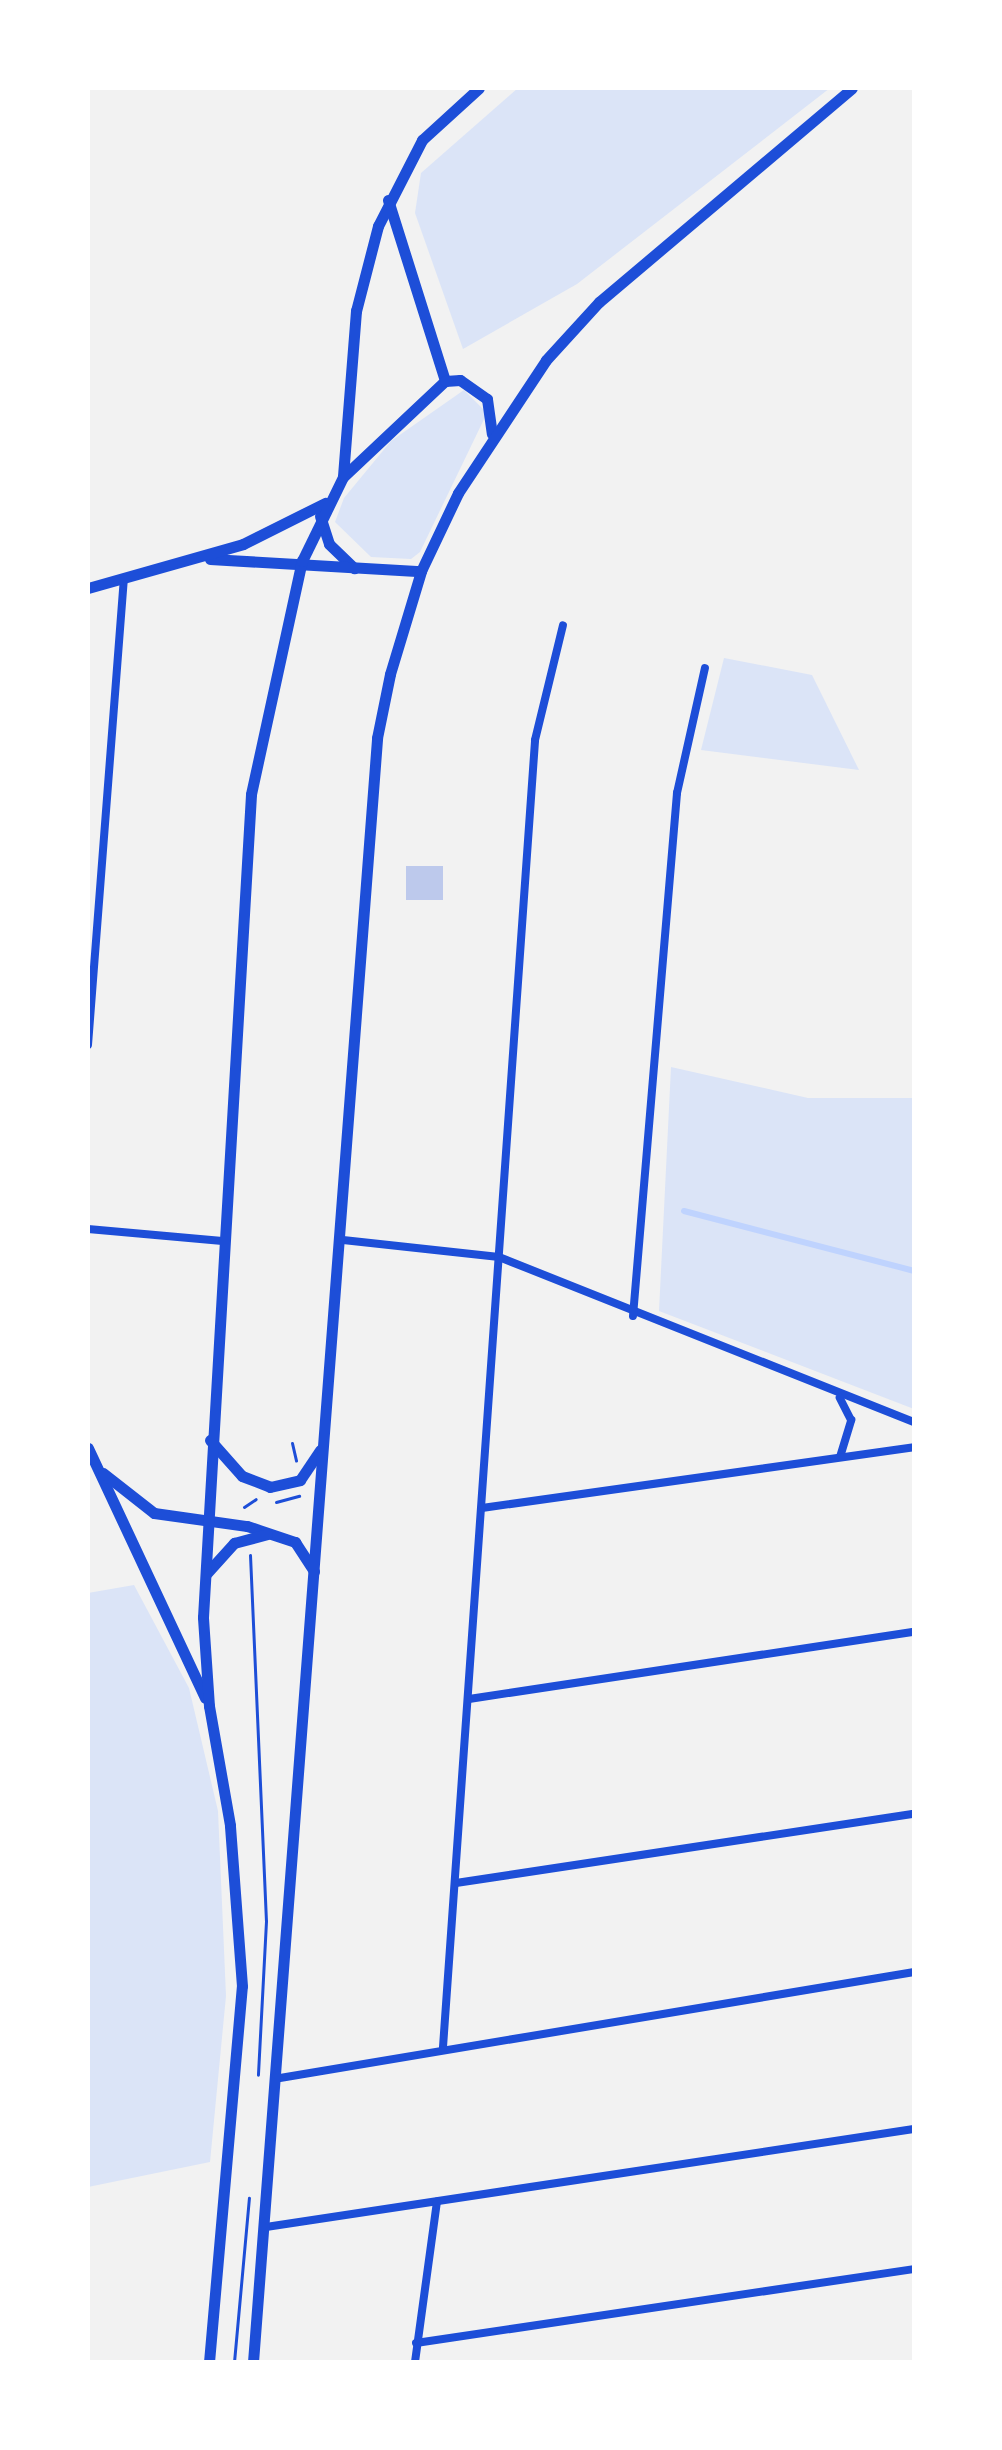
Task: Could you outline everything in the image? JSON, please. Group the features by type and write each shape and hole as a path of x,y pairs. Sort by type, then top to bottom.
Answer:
{"main road":[{"path":"343,477 356,311 388,200 422,140 479,88"},
{"path":"253,2362 280,2078 318,1588 323,1434 343,1240 377,738 421,571 491,434 599,302 852,88"},
{"path":"388,200 445,381"},
{"path":"209,2362 242,1986 230,1825 209,1706 206,1574 210,1439 251,794 302,561 326,503 343,477 445,381 460,380 487,399 491,434"},
{"path":"88,588 201,558 326,503"},
{"path":"320,516 329,544 357,571"},
{"path":"201,558 302,561 357,571 421,571"},
{"path":"210,1439 242,1476 283,1487 309,1470 323,1434"},
{"path":"88,1448 209,1706"},
{"path":"99,1470 154,1513 276,1533 311,1558 318,1588"},
{"path":"206,1574 234,1543 276,1533"}],"street":[{"path":"88,1045 124,579"},
{"path":"443,2047 535,740 563,625"},
{"path":"633,1316 677,793 705,668"},
{"path":"88,1229 222,1241"},
{"path":"343,1240 499,1257 633,1316 914,1422"},
{"path":"837,1394 851,1420 840,1457"},
{"path":"482,1508 914,1447"},
{"path":"469,1699 914,1632"},
{"path":"456,1883 914,1814"},
{"path":"280,2078 443,2047 914,1972"},
{"path":"266,2227 914,2129"},
{"path":"415,2362 437,2201"},
{"path":"416,2343 914,2269"}],"shaded area":[{"path":"518,88 830,88 577,284 463,349 415,213 421,173"},
{"path":"464,390 487,413 420,552 411,559 371,557 335,522 344,498 391,441"},
{"path":"724,658 812,675 859,770 701,750"},
{"path":"671,1067 808,1098 914,1098 914,1409 659,1311"},
{"path":"134,1585 189,1688 218,1811 226,1996 210,2162 88,2187 88,1593"}],"building":[{"path":"406,866 443,866 443,900 406,900"}],"waterway":[{"path":"684,1211 914,1271"}]}
